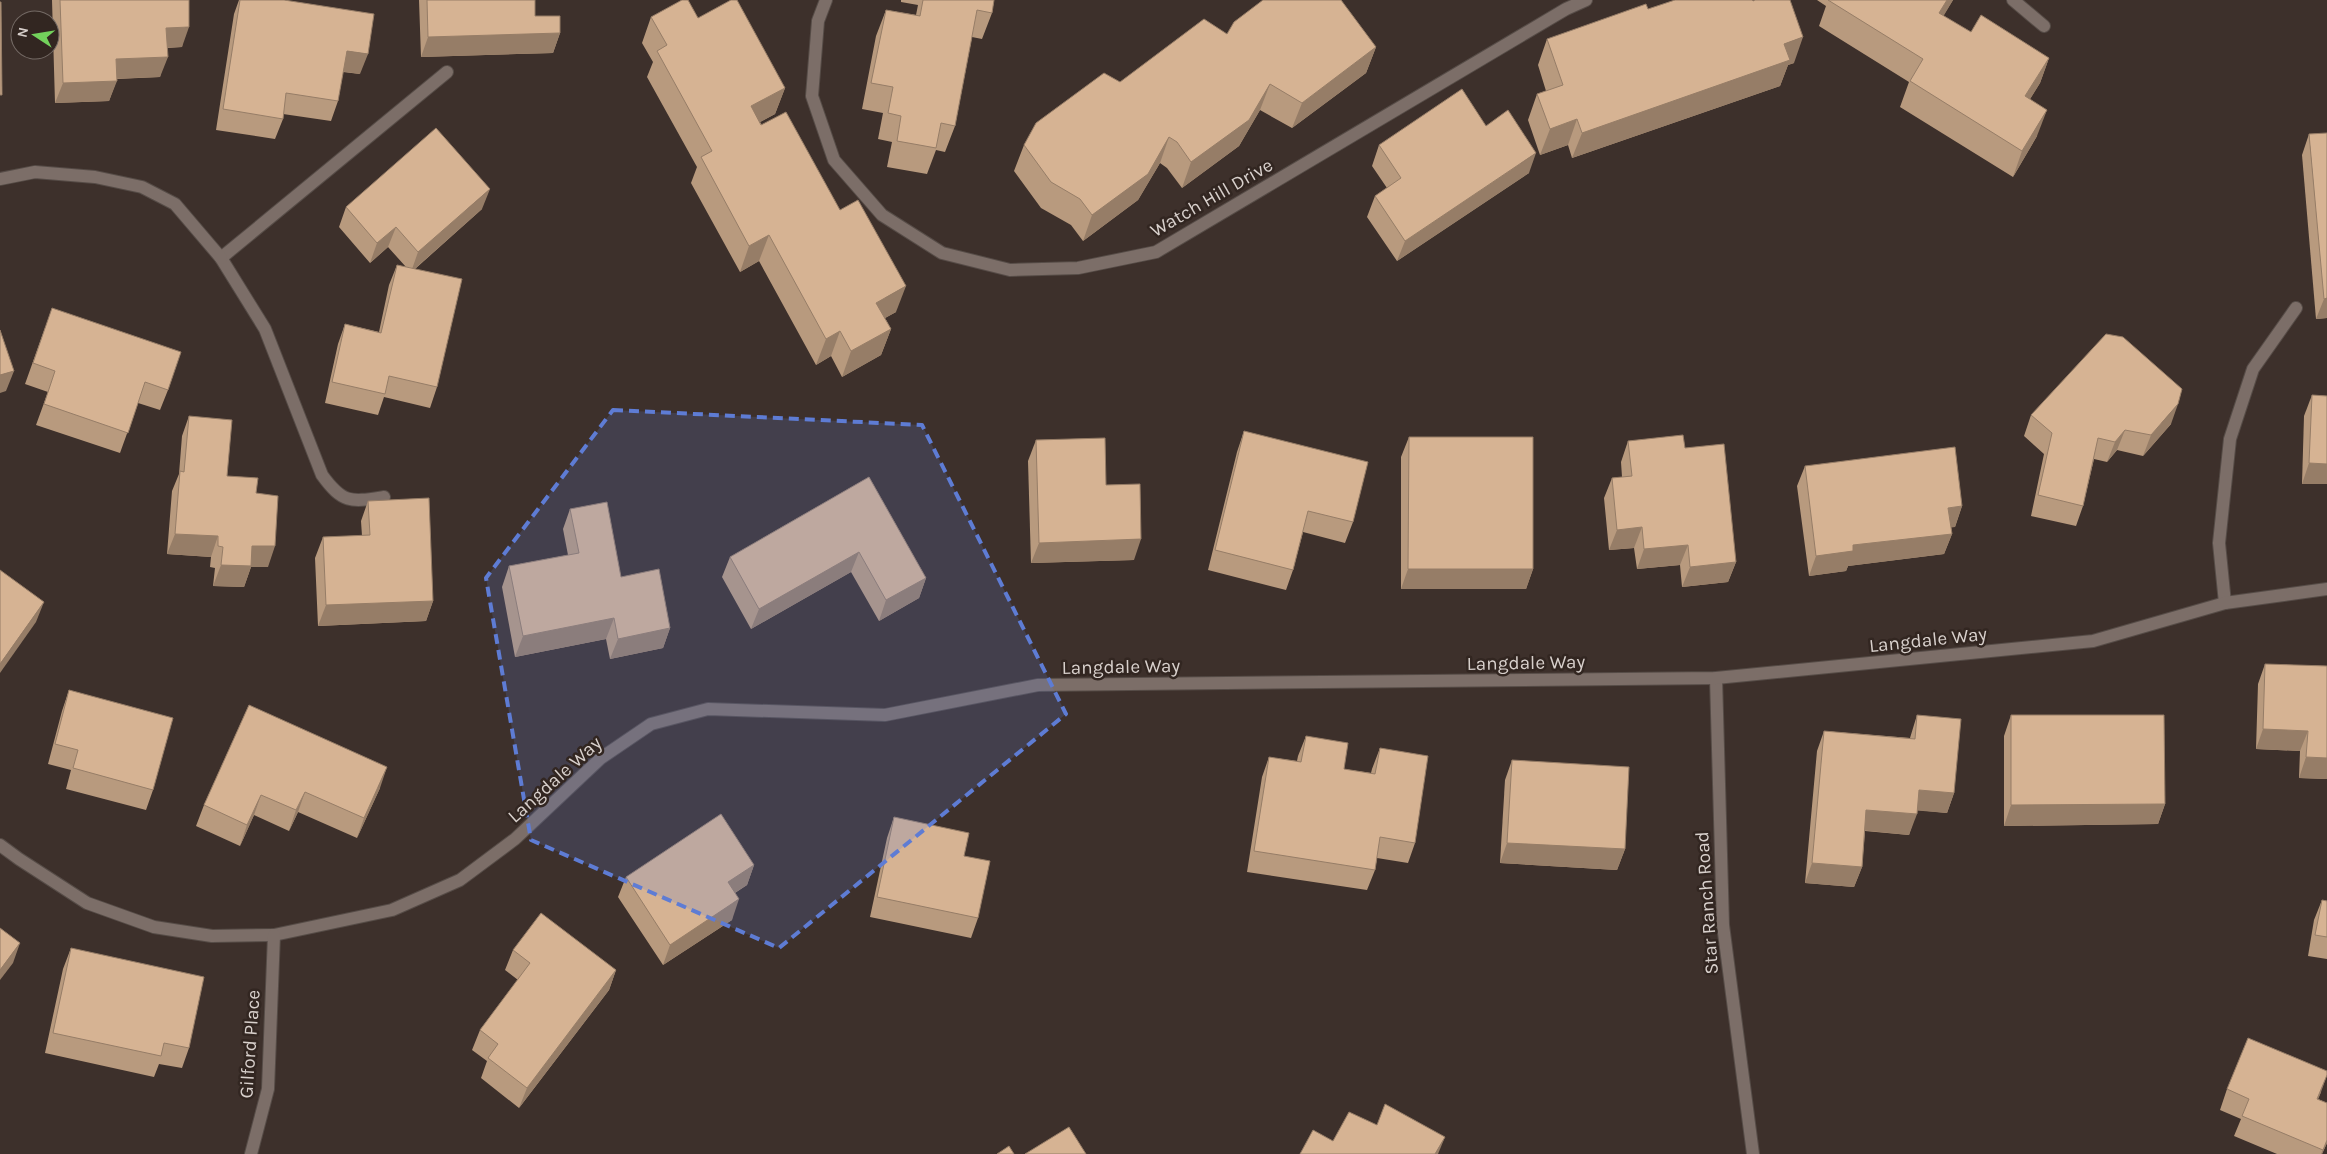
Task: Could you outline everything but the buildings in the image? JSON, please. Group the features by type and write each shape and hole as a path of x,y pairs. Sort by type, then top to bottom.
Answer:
{"street":[{"name":"Watch Hill Drive","path":"826,0 818,21 812,96 834,160 882,215 942,253 1010,270 1078,268 1156,252 1564,4 1586,0"},
{"path":"2013,0 2044,26"},
{"path":"221,258 447,72"},
{"path":"0,179 35,172 95,177 142,187 175,204 221,258 265,329 322,475 334,492 354,502 384,497"},
{"path":"2225,603 2218,543 2230,439 2253,369 2296,308"},
{"name":"Langdale Way","path":"0,844 19,859 87,903 154,927 212,936 274,935 392,910 460,880 515,839 600,758 652,724 708,709 885,715 1038,685 1716,678 2093,641 2225,603 2327,589"},
{"name":"Star Ranch Road","path":"1716,678 1723,925 1753,1154"},
{"name":"Gilford Place","path":"251,1154 268,1089 274,935"}],"highlighted area":[{"path":"613,410 922,425 1066,714 779,948 531,840 486,578"}]}
